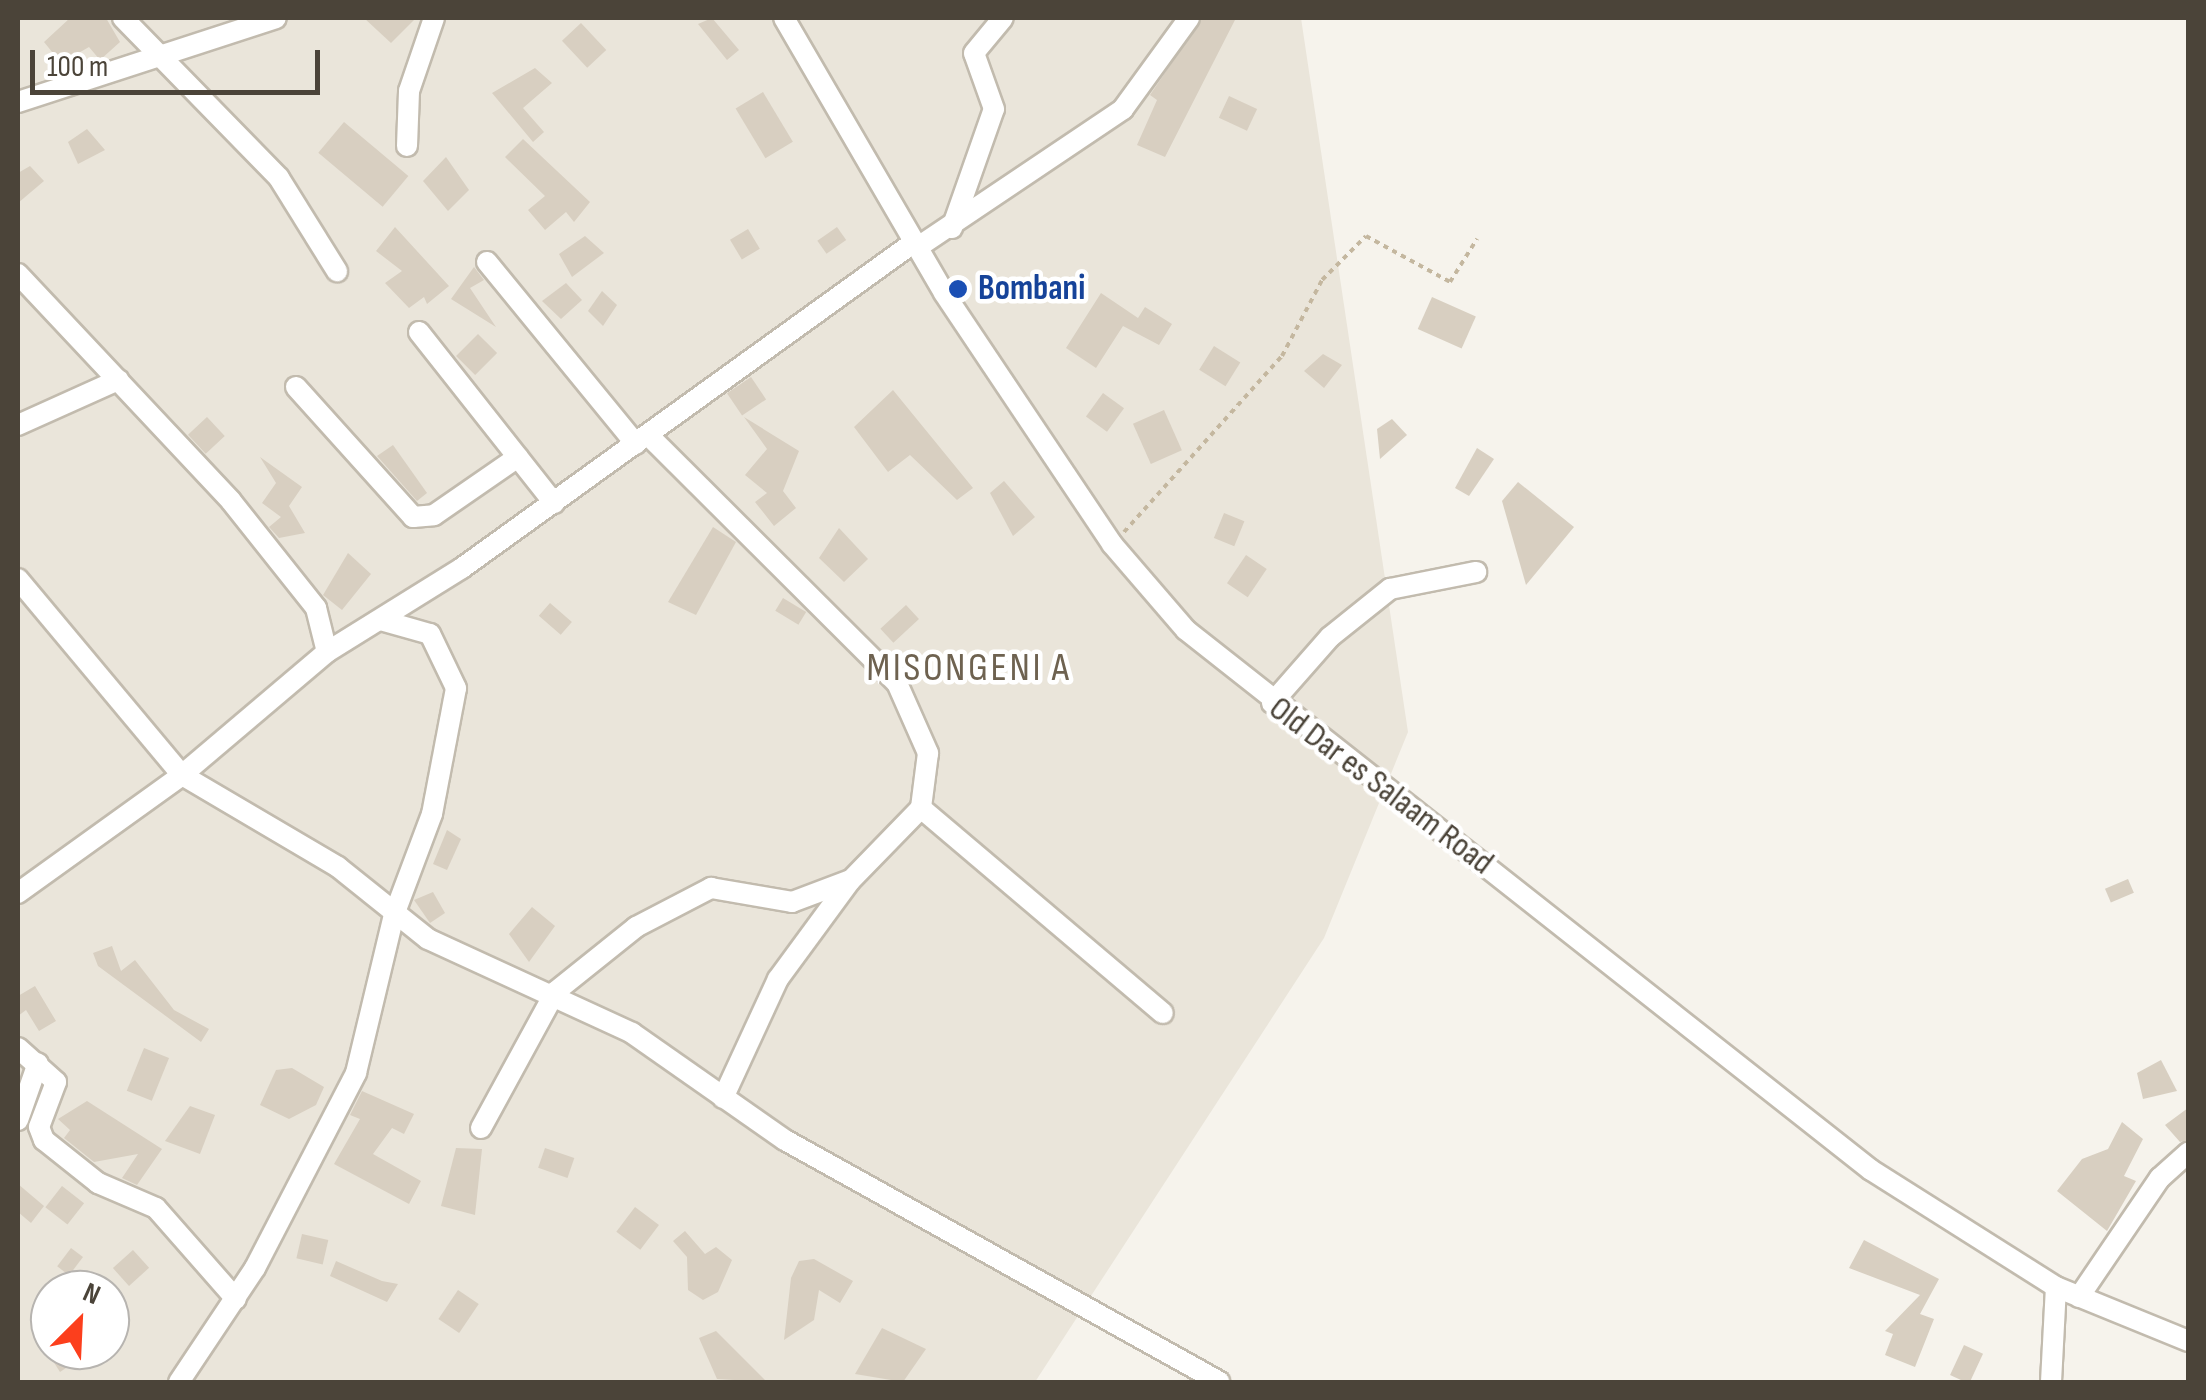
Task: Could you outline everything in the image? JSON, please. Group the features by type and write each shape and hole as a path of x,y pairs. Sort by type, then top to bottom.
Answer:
{"street":[{"path":"123,18 160,60 280,178 337,271"},
{"path":"18,102 160,60 276,18"},
{"path":"408,146 409,90 434,18"},
{"name":"Old Dar es Salaam Road","path":"784,18 916,245 1112,544 1186,630 1272,703 1871,1170 2056,1287 2188,1341"},
{"path":"952,228 994,109 974,53 1003,18"},
{"path":"18,893 182,775 326,652 381,620 554,503 916,245 952,228 1124,109 1190,18"},
{"path":"487,262 642,440 896,683 928,752 921,808 850,881 778,979 723,1098"},
{"path":"18,274 118,380 316,608 326,652"},
{"path":"419,332 554,503"},
{"path":"18,425 118,380"},
{"path":"296,387 413,517 434,514 518,456"},
{"path":"1272,703 1390,589 1476,572"},
{"path":"18,578 182,775 285,831 394,915 462,957 555,992 723,1098 1219,1382"},
{"path":"179,1382 236,1299 356,1073 394,915 432,814 456,688 430,634 381,620"},
{"path":"921,808 1163,1013"},
{"path":"480,1128 555,992 695,892 792,902 850,881"},
{"path":"18,1048 56,1082 38,1126 44,1140"},
{"path":"38,1062 18,1124 98,1182 156,1208 192,1260 236,1299"},
{"path":"2080,1297 2160,1178 2188,1153"},
{"path":"2051,1382 2056,1287"}],"path":[{"path":"1112,544 1184,475 1282,356 1322,280 1366,236 1450,282 1476,239"}],"shaded area":[{"path":"18,18 1301,18 1408,732 1324,938 1035,1382 18,1382"}],"building":[{"path":"70,18 106,18 120,42 100,60 89,47 61,63 44,42"},
{"path":"364,18 416,18 391,43"},
{"path":"712,18 739,50 727,60 698,24"},
{"path":"1202,18 1236,18 1165,157 1137,145 1157,100 1150,95"},
{"path":"581,23 606,50 587,68 562,41"},
{"path":"535,68 552,83 523,108 544,132 533,142 492,93"},
{"path":"763,92 793,142 765,158 736,108"},
{"path":"1229,96 1257,109 1247,131 1219,118"},
{"path":"344,122 408,176 383,207 318,153"},
{"path":"87,129 105,150 78,164 68,142"},
{"path":"523,139 590,202 574,222 566,212 545,230 528,210 545,196 505,157"},
{"path":"446,157 469,190 448,211 423,181"},
{"path":"30,166 44,181 18,203 18,173"},
{"path":"395,227 449,286 427,304 424,297 409,308 385,283 402,271 376,251"},
{"path":"837,227 846,240 827,254 817,241"},
{"path":"748,229 760,249 742,260 730,240"},
{"path":"585,236 604,253 572,277 559,254"},
{"path":"474,267 484,280 470,288 496,327 451,299"},
{"path":"566,283 582,300 561,319 542,301"},
{"path":"602,291 617,305 603,326 588,311"},
{"path":"1101,293 1138,318 1145,307 1172,324 1159,345 1123,326 1096,368 1066,348"},
{"path":"1432,297 1476,317 1462,348 1418,329"},
{"path":"478,334 497,353 475,375 456,356"},
{"path":"1214,346 1240,362 1225,386 1199,370"},
{"path":"1323,354 1342,365 1324,388 1304,371"},
{"path":"751,377 766,399 742,416 727,393"},
{"path":"893,390 973,488 957,500 910,455 888,472 854,427"},
{"path":"1103,393 1124,408 1107,432 1086,416"},
{"path":"1164,410 1182,450 1151,464 1133,424"},
{"path":"207,417 225,436 206,454 188,435"},
{"path":"744,417 799,451 783,491 796,508 774,526 755,502 767,493 745,475 767,449"},
{"path":"1392,419 1407,435 1380,459 1377,429"},
{"path":"393,445 427,493 417,501 377,456"},
{"path":"1477,448 1494,459 1469,496 1455,488"},
{"path":"260,457 302,487 289,506 305,533 279,538 269,527 281,517 262,503 276,483"},
{"path":"1004,481 1035,517 1013,536 990,493"},
{"path":"1518,482 1574,527 1526,585 1502,501"},
{"path":"1224,513 1244,521 1234,546 1214,538"},
{"path":"713,527 736,542 696,615 668,602"},
{"path":"839,528 868,559 844,582 819,558"},
{"path":"348,553 371,574 342,610 323,595"},
{"path":"1246,555 1267,569 1248,597 1227,583"},
{"path":"783,598 806,612 798,625 775,611"},
{"path":"550,603 572,622 561,635 539,616"},
{"path":"906,605 919,619 893,643 880,629"},
{"path":"447,830 461,839 447,870 433,864"},
{"path":"2128,879 2134,893 2111,903 2105,889"},
{"path":"433,892 445,913 430,923 414,900"},
{"path":"532,907 555,926 529,962 509,934"},
{"path":"112,946 121,971 135,960 174,1010 209,1029 201,1042 98,966 93,953"},
{"path":"35,986 56,1021 39,1031 26,1010 18,1016 18,996"},
{"path":"144,1048 169,1058 152,1101 127,1091"},
{"path":"2161,1060 2177,1091 2143,1099 2137,1073"},
{"path":"292,1068 324,1087 316,1105 289,1119 260,1105 276,1070"},
{"path":"362,1091 414,1114 404,1134 392,1128 373,1154 421,1181 409,1204 334,1164 360,1119 350,1115"},
{"path":"87,1101 162,1149 137,1185 122,1178 138,1154 94,1162 64,1138 70,1130 58,1119"},
{"path":"190,1106 215,1115 200,1154 165,1141"},
{"path":"2188,1108 2188,1140 2180,1142 2165,1125"},
{"path":"2122,1122 2143,1139 2124,1176 2136,1181 2107,1231 2057,1191 2082,1159 2108,1149"},
{"path":"456,1148 482,1149 475,1215 441,1206"},
{"path":"545,1148 574,1158 567,1178 538,1168"},
{"path":"18,1184 44,1206 31,1223 18,1212"},
{"path":"62,1186 84,1203 67,1225 45,1207"},
{"path":"635,1207 659,1225 640,1250 616,1232"},
{"path":"685,1231 705,1254 716,1247 732,1260 718,1292 703,1300 688,1290 687,1257 673,1241"},
{"path":"302,1234 328,1240 323,1264 296,1258"},
{"path":"1864,1240 1939,1279 1920,1314 1934,1319 1915,1367 1885,1355 1893,1334 1885,1331 1920,1295 1849,1268"},
{"path":"71,1248 83,1257 73,1270 57,1266"},
{"path":"133,1250 149,1268 130,1285 130,1270 115,1270"},
{"path":"814,1259 853,1281 840,1303 819,1290 814,1320 784,1340 791,1278 799,1261"},
{"path":"336,1261 398,1284 387,1302 330,1276"},
{"path":"458,1290 479,1304 459,1333 438,1319"},
{"path":"882,1328 926,1349 903,1382 855,1374"},
{"path":"716,1331 767,1382 717,1379 699,1338"},
{"path":"1964,1345 1983,1354 1970,1382 1950,1375"}],"place":[{"name":"Bombani","path":"958,289"}],"district":[{"name":"MISONGENI A","path":"969,668"}]}
